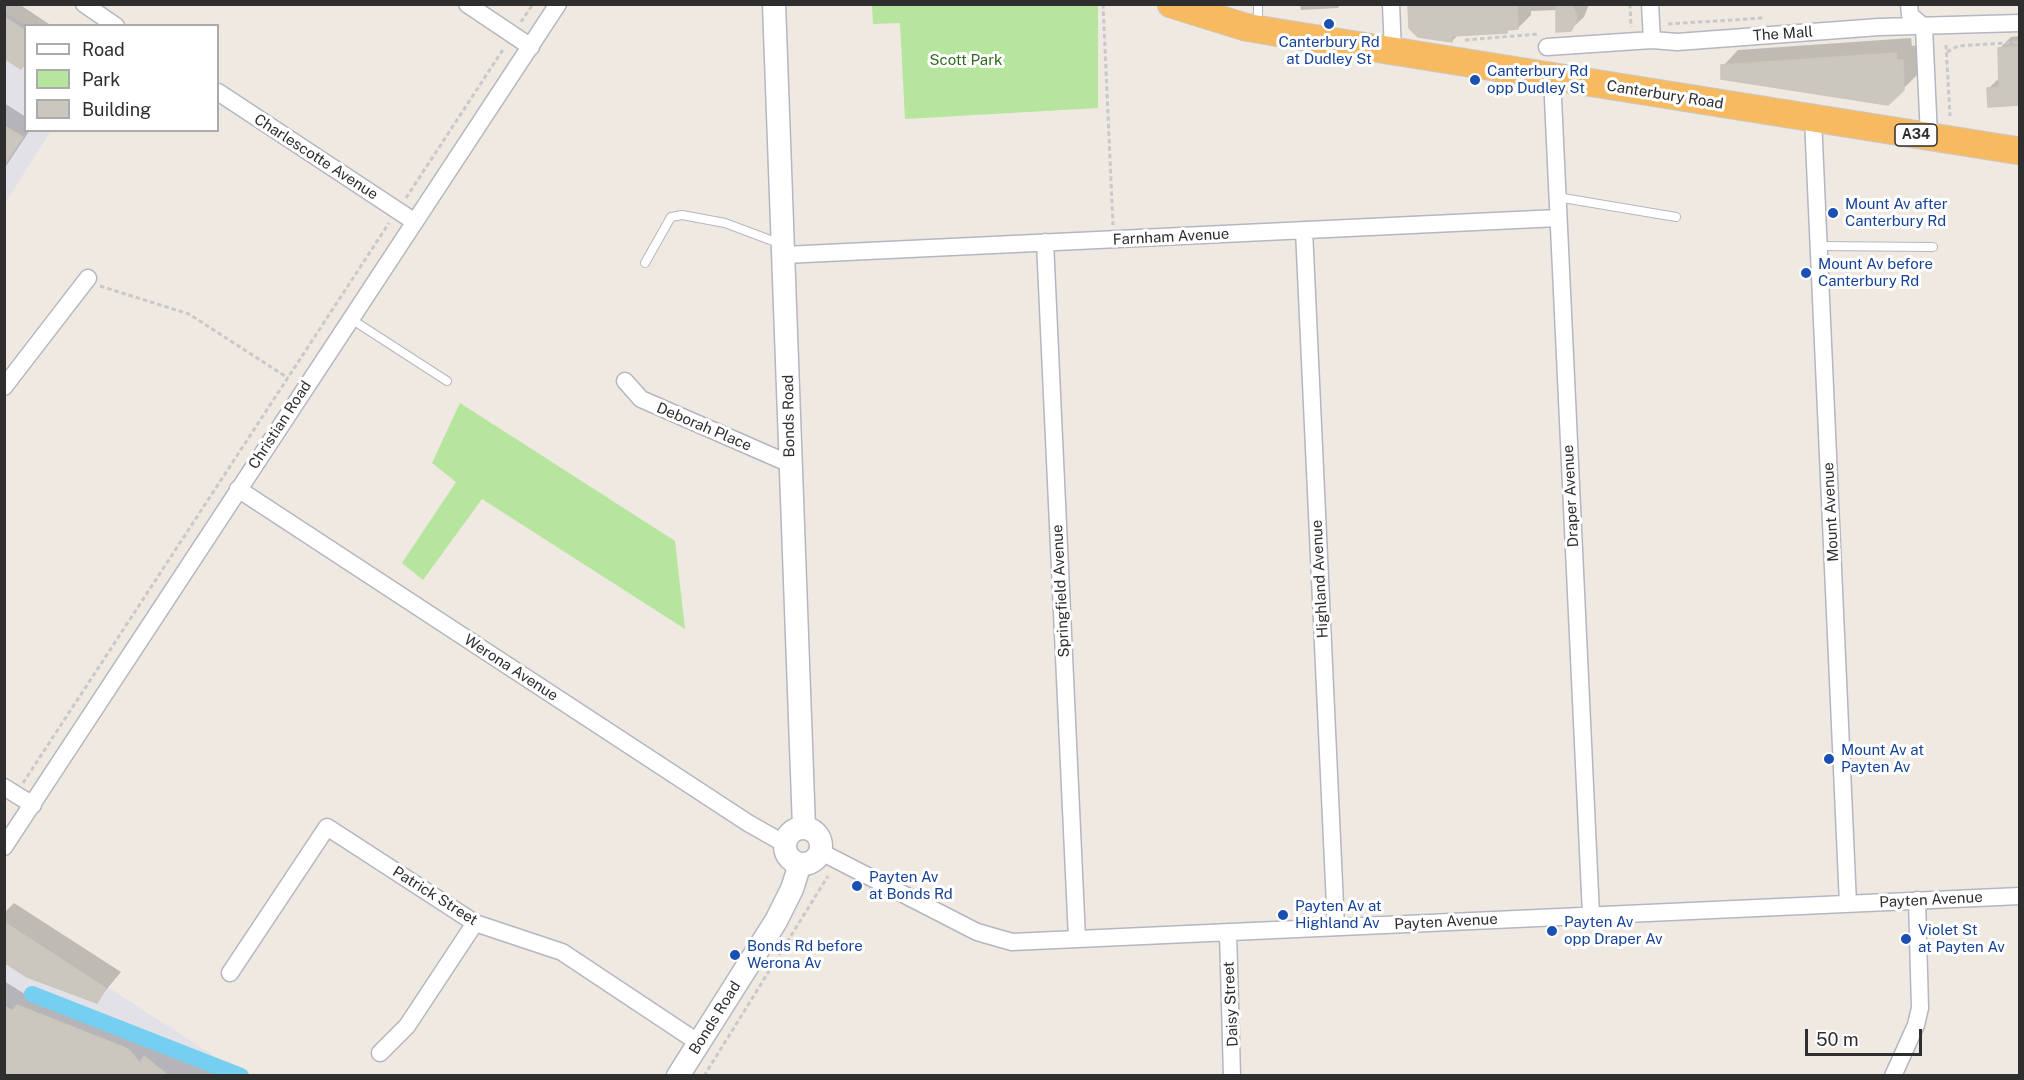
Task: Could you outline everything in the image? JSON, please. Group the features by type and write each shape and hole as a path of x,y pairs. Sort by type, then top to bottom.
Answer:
{"highway":[{"name":"Canterbury Road","path":"1171,4 1258,17 1393,52 2019,151"}],"main road":[{"name":"Bonds Road","path":"774,4 804,828"},
{"path":"804,828 818,836 821,852 810,864 800,864 790,859 785,844 789,834 804,828"},
{"name":"Bonds Road","path":"684,1074 699,1043 776,921 792,889 800,864"}],"street":[{"path":"84,4 113,24"},
{"path":"467,4 531,47"},
{"name":"Christian Road","path":"4,847 558,4"},
{"path":"1391,4 1393,52"},
{"path":"1650,4 1652,40"},
{"path":"1909,4 1910,15 1924,27 1929,136"},
{"name":"The Mall","path":"1547,47 1652,40 1677,42 1879,27 2019,23"},
{"name":"Draper Avenue","path":"1552,77 1591,915"},
{"name":"Charlescotte Avenue","path":"219,93 415,222"},
{"name":"Mount Avenue","path":"1813,120 1848,904"},
{"name":"Farnham Avenue","path":"784,250 1045,243 1558,218"},
{"name":"Highland Avenue","path":"1304,230 1336,927"},
{"name":"Springfield Avenue","path":"1045,243 1077,939"},
{"path":"4,387 88,279"},
{"name":"Deborah Place","path":"625,381 641,399 790,464"},
{"name":"Werona Avenue","path":"238,489 748,823 785,844"},
{"path":"10,791 33,805"},
{"name":"Patrick Street","path":"230,973 327,827 475,923 562,952 699,1043"},
{"name":"Payten Avenue","path":"821,852 987,936 1012,942 2019,896"},
{"path":"1893,1076 1916,1025 1920,1008 1917,900"},
{"path":"380,1053 407,1026 475,923"},
{"name":"Daisy Street","path":"1228,932 1232,1076"}],"lane":[{"path":"1557,197 1676,217"},
{"path":"645,263 671,217 682,215 725,223 784,250"},
{"path":"1818,246 1933,247"},
{"path":"350,319 447,381"}],"path":[{"path":"10,791 288,378 533,4"},
{"path":"1103,4 1114,239"},
{"path":"1630,4 1631,27"},
{"path":"1930,5 1955,4"},
{"path":"1947,52 1958,46 2019,42"},
{"path":"1946,45 1950,116"},
{"path":"88,279 104,289 189,314 288,378"},
{"name":"Bonds Road","path":"704,1076 828,876"}],"shaded area":[{"path":"4,12 24,24 24,132 50,132 5,203"},
{"path":"5,921 244,1075 5,1075"}],"green space":[{"name":"Scott Park","path":"872,5 1098,5 1098,108 905,119 900,23 873,24"},
{"path":"460,403 675,541 685,629 482,499 423,580 402,563 456,482 432,463"}],"building":[{"path":"1408,4 1517,4 1518,29 1507,30 1507,33 1452,36 1452,42 1418,37 1409,28"},
{"path":"1556,4 1571,4 1577,20 1571,31 1556,32"},
{"path":"4,17 24,30 24,65 21,69 4,58"},
{"path":"2019,46 2019,105 1988,107 1987,88 1999,87 1998,48"},
{"path":"1896,53 1897,60 1903,60 1904,90 1888,105 1721,79 1721,65"},
{"path":"4,126 23,137 4,165"},
{"path":"4,922 106,988 97,1003 27,977 4,962"},
{"path":"17,1005 128,1049 140,1063 144,1056 169,1076 4,1076 4,1006 12,1011"}],"waterway":[{"path":"32,994 241,1076"}],"place":[{"name":"Canterbury Rd at Dudley St","path":"1329,24"},
{"name":"Canterbury Rd opp Dudley St","path":"1475,80"},
{"name":"Mount Av after Canterbury Rd","path":"1833,213"},
{"name":"Mount Av before Canterbury Rd","path":"1806,273"},
{"name":"Mount Av at Payten Av","path":"1829,759"},
{"name":"Payten Av at Bonds Rd","path":"857,886"},
{"name":"Payten Av at Highland Av","path":"1283,915"},
{"name":"Payten Av opp Draper Av","path":"1552,931"},
{"name":"Violet St at Payten Av","path":"1906,939"},
{"name":"Bonds Rd before Werona Av","path":"735,955"}]}
